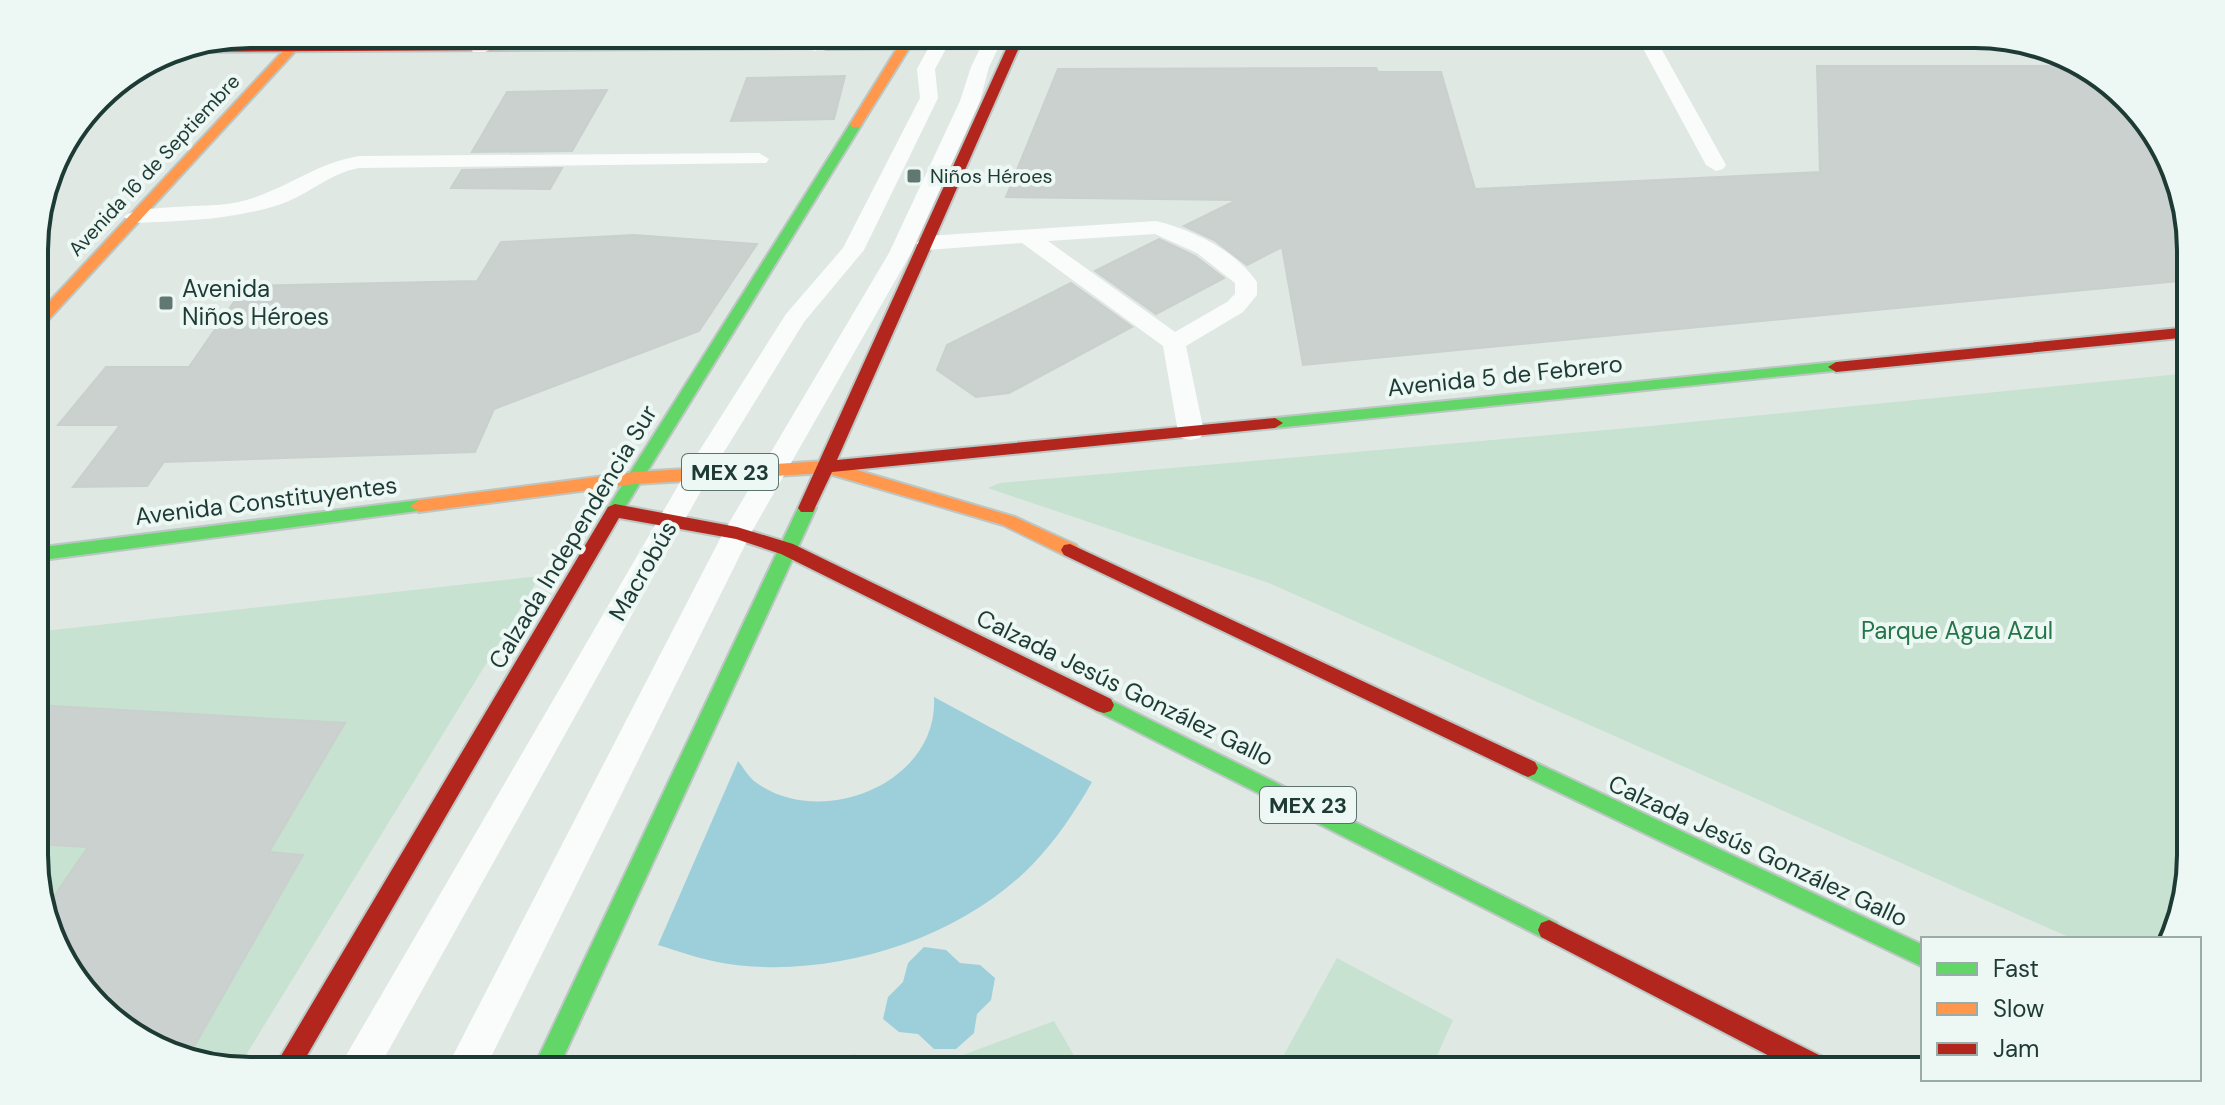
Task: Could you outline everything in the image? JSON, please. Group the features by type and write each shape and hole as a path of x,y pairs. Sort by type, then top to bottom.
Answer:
{"main road":[{"path":"230,50 479,48"},
{"name":"Calzada Independencia Sur","path":"292,1057 606,510 635,478 904,48"},
{"path":"551,1057 927,243 1002,48"},
{"name":"Avenida 16 de Septiembre","path":"48,312 291,49"},
{"name":"Avenida 5 de Febrero","path":"826,467 2177,333"},
{"name":"MEX 23","path":"635,478 826,467"},
{"name":"Calzada Jesús González Gallo","path":"826,467 1009,521 1921,955"},
{"name":"Avenida Constituyentes","path":"48,553 635,478"},
{"name":"Avenida Constituyentes","path":"503,496 567,504"},
{"name":"MEX 23","path":"606,510 737,533 787,549"},
{"name":"Calzada Jesús González Gallo","path":"787,549 1307,805 1797,1057"}],"lane":[{"name":"Macrobús","path":"364,1057 698,473 794,319 853,250 929,98 926,69 938,48"},
{"path":"471,1057 737,533 900,253 970,101 1000,48"},
{"path":"1652,48 1716,165"},
{"path":"135,217 243,209 278,198 336,166 359,162 759,159"},
{"path":"927,243 1156,227 1180,235 1235,270 1246,282 1246,295 1235,307 1174,343"},
{"path":"1025,235 1174,343 1191,432"}],"green space":[{"name":"Parque Agua Azul","path":"2177,374 2177,868 2173,895 2159,937 2068,937 1269,583 988,488 1000,483 1640,427"},
{"path":"540,576 245,1057 210,1053 185,1046 138,1023 98,988 75,956 63,932 50,882 48,855 48,631"},
{"path":"1337,958 1453,1020 1436,1057 1283,1057"},
{"path":"1054,1021 1075,1057 958,1057"}],"water":[{"path":"934,697 1092,782 1065,825 1032,865 1001,892 966,916 886,950 843,961 758,967 717,962 658,945 738,761 754,781 781,795 810,801 841,799 870,790 896,775 917,754 930,728"},
{"path":"924,947 946,950 960,963 980,965 995,978 991,1000 977,1014 974,1033 956,1049 934,1049 918,1034 899,1032 883,1019 888,997 903,982 908,963"}],"building":[{"path":"1817,66 2057,66 2087,82 2108,98 2143,138 2156,161 2173,210 2177,281 1303,365 1282,247 1247,265 1214,240 1184,226 1237,200 1006,197 1058,69 1376,68 1378,72 1441,72 1475,189 1820,172"},
{"path":"845,76 834,119 731,121 747,78"},
{"path":"607,90 572,151 472,152 507,92"},
{"path":"562,168 550,189 451,188 462,170"},
{"path":"634,235 757,244 699,331 494,409 475,452 164,462 147,486 73,487 120,425 58,425 106,367 189,367 245,286 477,281 501,242"},
{"path":"1159,239 1195,256 1224,278 1156,314 1095,271"},
{"path":"1071,283 1132,327 1009,393 976,397 937,370 947,345"},
{"path":"48,706 345,723 269,852 303,855 193,1048 161,1036 117,1007 98,988 75,956 63,932 53,898 88,847 48,845"}],"traffic: fast":[{"path":"615,510 856,124"},
{"path":"1275,423 1836,367"},
{"path":"48,553 419,506"},
{"path":"551,1057 807,508"},
{"path":"1104,705 1549,930"},
{"path":"1528,768 1921,955"}],"traffic: slow":[{"path":"48,312 292,48"},
{"path":"856,124 903,48"},
{"path":"635,478 826,467 1009,521 1070,550"},
{"path":"419,506 635,478"}],"traffic: jam":[{"path":"228,50 498,48"},
{"path":"807,508 1013,48"},
{"path":"1836,367 2177,333"},
{"path":"826,467 1275,423"},
{"path":"292,1057 615,510"},
{"path":"614,511 737,533 787,549 1104,705"},
{"path":"1070,550 1528,768"},
{"path":"1549,930 1797,1057"}],"place":[{"name":"Niños Héroes","path":"914,176"},
{"name":"Avenida Niños Héroes","path":"166,303"}]}
